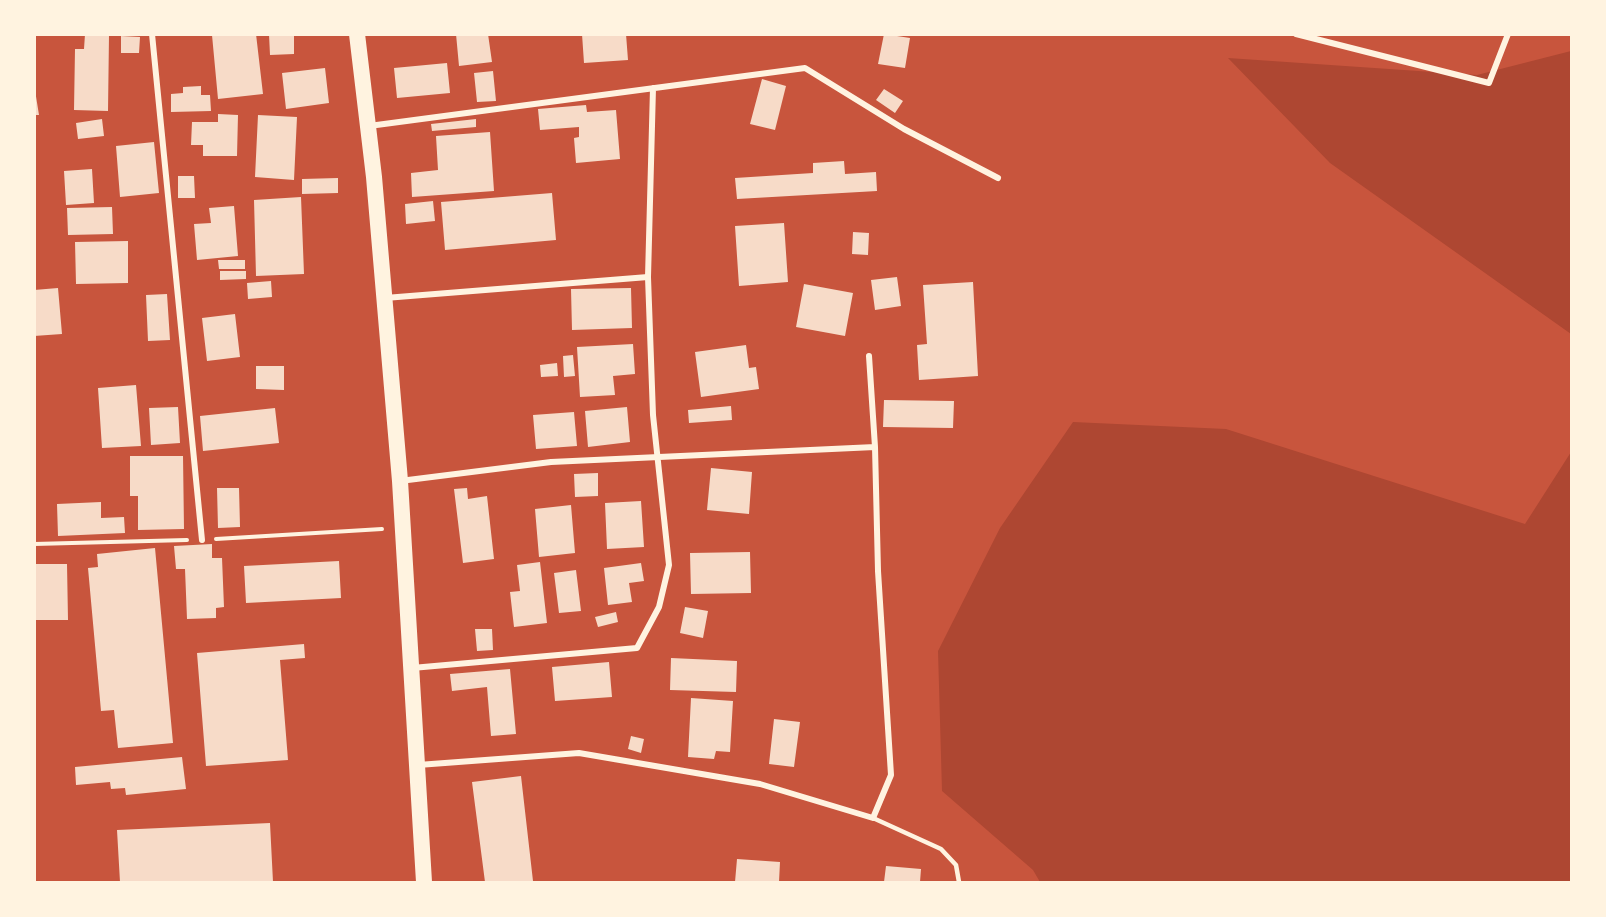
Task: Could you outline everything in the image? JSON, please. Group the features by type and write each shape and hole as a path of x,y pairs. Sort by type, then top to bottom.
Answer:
{"highway":[{"path":"357,34 386,298 400,481 424,882"}],"street":[{"path":"152,34 202,540"},
{"path":"1296,34 1489,83 1508,34"},
{"path":"368,126 805,68 904,129 998,178"},
{"path":"411,668 637,648 659,608 669,565 658,490 658,459 648,353 653,88"},
{"path":"386,298 648,277"},
{"path":"417,765 579,753 760,784 873,818 891,776 878,571 875,447 869,356"},
{"path":"400,481 551,462 658,459 875,447"}],"lane":[{"path":"873,818 941,849 956,865 959,882"}],"shaded area":[{"path":"1571,51 1571,334 1330,163 1228,58 1477,75"},
{"path":"1073,422 1226,429 1525,524 1571,452 1571,882 1040,882 1033,870 942,791 938,651 1000,528"}],"building":[{"path":"85,34 109,35 108,111 74,110 75,49 84,49"},
{"path":"256,34 263,94 218,99 212,35"},
{"path":"269,34 294,34 294,54 270,55"},
{"path":"456,34 488,34 492,62 459,66"},
{"path":"582,34 626,34 628,60 584,63"},
{"path":"884,34 910,38 905,68 878,64"},
{"path":"121,36 140,37 139,53 121,53"},
{"path":"447,63 450,93 397,98 394,68"},
{"path":"325,68 329,103 286,109 282,73"},
{"path":"493,71 496,101 477,102 474,73"},
{"path":"762,79 786,86 775,130 750,124"},
{"path":"34,84 39,115 34,115"},
{"path":"201,86 201,95 210,95 211,111 171,112 171,94 183,93 183,87"},
{"path":"884,89 903,101 895,113 876,100"},
{"path":"586,105 587,112 616,110 620,159 576,163 574,138 579,137 579,127 540,130 538,109"},
{"path":"218,114 238,115 237,156 203,156 203,145 191,145 192,122 218,122"},
{"path":"258,115 297,117 294,180 255,177"},
{"path":"102,119 104,136 78,139 76,123"},
{"path":"476,119 476,127 432,131 431,124"},
{"path":"490,132 494,191 412,197 411,173 438,170 436,136"},
{"path":"154,142 159,193 120,197 116,146"},
{"path":"844,161 845,174 876,172 877,191 737,199 735,178 813,173 813,163"},
{"path":"92,169 94,203 66,205 64,171"},
{"path":"178,176 194,176 195,198 178,198"},
{"path":"338,178 338,193 302,194 302,179"},
{"path":"552,193 556,240 445,250 441,202"},
{"path":"301,197 304,274 256,276 254,200"},
{"path":"433,201 435,221 406,224 405,204"},
{"path":"234,206 238,256 197,260 194,224 211,223 209,208"},
{"path":"112,207 113,234 68,235 67,208"},
{"path":"784,223 788,282 739,286 735,226"},
{"path":"853,232 869,233 868,255 852,254"},
{"path":"128,241 128,283 76,284 75,242"},
{"path":"218,260 245,260 245,269 219,269"},
{"path":"220,271 246,271 246,279 220,280"},
{"path":"897,277 901,306 875,310 871,280"},
{"path":"271,281 272,297 248,299 247,283"},
{"path":"973,282 978,376 919,380 917,345 927,344 923,285"},
{"path":"804,284 853,293 845,336 796,327"},
{"path":"58,288 62,334 34,336 34,290"},
{"path":"631,288 632,328 572,330 571,289"},
{"path":"167,294 170,340 148,341 146,295"},
{"path":"235,314 240,357 207,361 202,318"},
{"path":"633,344 635,374 613,376 615,395 580,397 577,347"},
{"path":"746,345 749,368 756,367 759,389 701,397 695,352"},
{"path":"573,355 575,376 564,377 563,356"},
{"path":"557,363 558,376 541,377 540,365"},
{"path":"256,366 284,366 284,390 256,389"},
{"path":"136,385 141,446 102,448 98,388"},
{"path":"884,400 954,401 953,428 883,427"},
{"path":"731,406 732,420 689,423 688,410"},
{"path":"178,407 180,443 151,445 149,408"},
{"path":"627,407 630,442 588,447 585,411"},
{"path":"275,408 279,443 203,451 200,416"},
{"path":"574,412 577,446 536,449 533,415"},
{"path":"130,456 183,456 184,529 138,530 138,496 130,496"},
{"path":"711,468 752,472 749,514 707,510"},
{"path":"598,473 598,496 575,497 574,474"},
{"path":"217,488 239,488 240,527 218,528"},
{"path":"467,488 468,499 487,496 494,559 463,563 454,489"},
{"path":"641,501 644,547 607,549 605,503"},
{"path":"101,502 101,518 124,517 125,533 58,536 57,504"},
{"path":"571,505 575,553 539,557 535,509"},
{"path":"212,544 212,558 222,558 224,607 216,608 216,618 187,619 185,569 176,569 174,546"},
{"path":"155,548 173,743 118,748 114,710 101,711 88,568 98,567 97,554"},
{"path":"750,552 751,593 691,594 690,553"},
{"path":"339,561 341,598 246,603 244,566"},
{"path":"540,562 547,623 514,627 510,592 520,591 517,565"},
{"path":"641,563 644,581 629,583 632,602 608,605 604,568"},
{"path":"34,564 67,564 68,620 34,620"},
{"path":"576,570 581,611 559,613 554,573"},
{"path":"685,607 708,611 703,638 680,633"},
{"path":"616,612 618,622 598,627 595,617"},
{"path":"475,629 492,629 493,650 477,651"},
{"path":"304,644 305,658 280,660 288,760 206,766 197,653"},
{"path":"671,658 737,661 736,692 670,690"},
{"path":"609,662 612,697 555,701 552,667"},
{"path":"510,669 516,734 491,736 487,687 452,691 450,674"},
{"path":"691,698 733,701 730,752 716,751 714,759 688,757"},
{"path":"774,719 800,722 794,767 769,764"},
{"path":"631,736 644,739 641,753 628,749"},
{"path":"182,757 186,789 126,795 125,788 111,789 110,782 76,785 75,767"},
{"path":"521,776 533,881 485,882 472,782"},
{"path":"270,823 273,882 120,882 117,830"},
{"path":"737,859 780,862 779,882 735,882"},
{"path":"886,866 921,869 920,882 884,882"}]}
